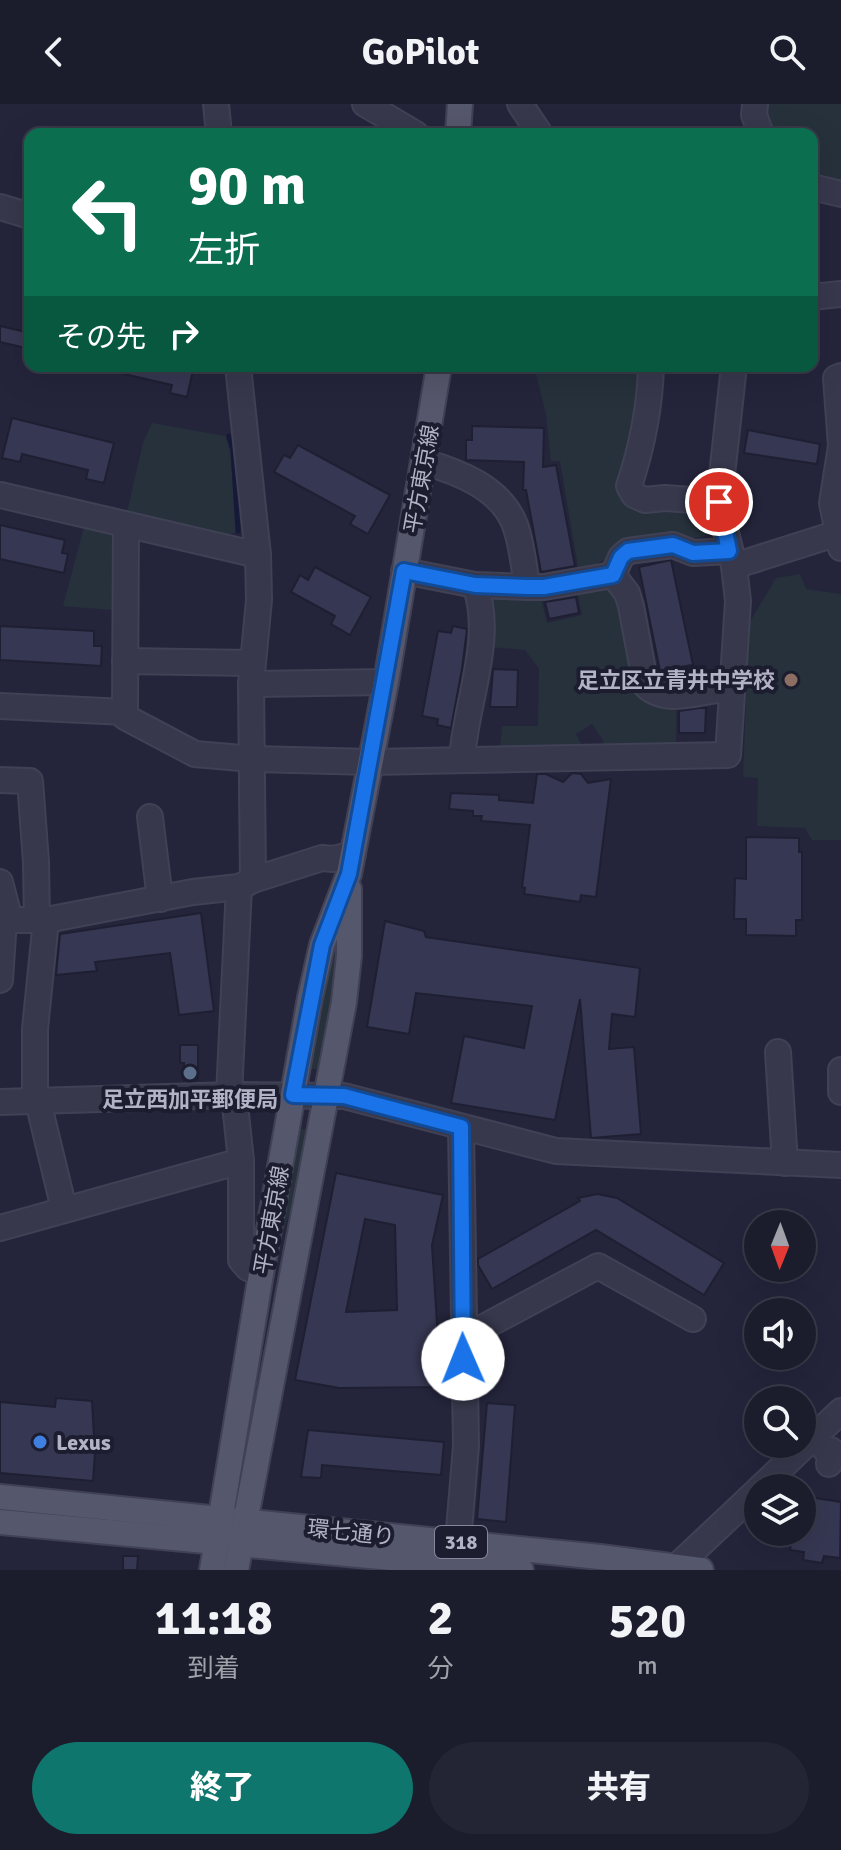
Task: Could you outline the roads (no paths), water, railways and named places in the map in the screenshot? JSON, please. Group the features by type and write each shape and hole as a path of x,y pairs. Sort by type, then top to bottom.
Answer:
{"main road":[{"path":"458,128 460,104"},
{"name":"平方東京線","path":"236,1570 230,1531 261,1274 322,945 351,864 386,682 438,372"},
{"name":"平方東京線","path":"212,1570 230,1531 327,1094 349,956 351,864"},
{"name":"環七通り","path":"0,1497 521,1570"},
{"name":"環七通り","path":"0,1522 458,1542 684,1569"}],"street":[{"path":"216,104 218,128"},
{"path":"365,104 406,128"},
{"path":"520,104 536,128"},
{"path":"755,104 754,115 759,128"},
{"path":"818,188 841,194"},
{"path":"0,207 24,214"},
{"path":"818,296 841,294"},
{"path":"239,372 258,555 259,600 251,674 250,755 253,759 232,1095 241,1161 241,1260 248,1268 261,1274"},
{"path":"650,372 639,457 629,486 634,495 645,500 665,498 719,502"},
{"path":"126,525 125,717 195,754 371,762 728,755 738,601 719,502 733,372"},
{"path":"613,575 621,557 628,551 673,545 693,553 731,559 839,532 832,503 841,446 836,378 841,376"},
{"path":"424,462 449,469 476,482 499,500 516,528 527,587"},
{"path":"0,495 258,555"},
{"path":"404,571 475,585 527,587 613,575"},
{"path":"613,575 627,593 643,679 651,691 671,697 732,689"},
{"path":"462,760 463,736 483,624 475,585"},
{"path":"125,661 251,674 386,682"},
{"path":"0,706 125,712"},
{"path":"0,780 30,781 41,920 35,1089 64,1209"},
{"path":"150,817 160,899"},
{"path":"5,920 41,920 246,884 322,858 351,864"},
{"path":"0,882 5,920 0,980"},
{"path":"778,1052 785,1163"},
{"path":"841,1070 841,1092"},
{"path":"0,1102 327,1094 556,1151 841,1165"},
{"path":"458,1542 466,1446 461,1127"},
{"path":"0,1228 241,1161"},
{"path":"462,1330 480,1329 598,1266 693,1319"},
{"path":"816,1435 841,1411"},
{"path":"816,1441 831,1450 829,1464"},
{"path":"775,1474 792,1458"},
{"path":"684,1569 744,1505"}],"waterway":[{"path":"229,436 233,450 238,531"}],"place":[{"name":"足立区立青井中学校","path":"791,680"},
{"name":"足立西加平郵便局","path":"190,1073"},
{"name":"Lexus","path":"40,1442"}]}
